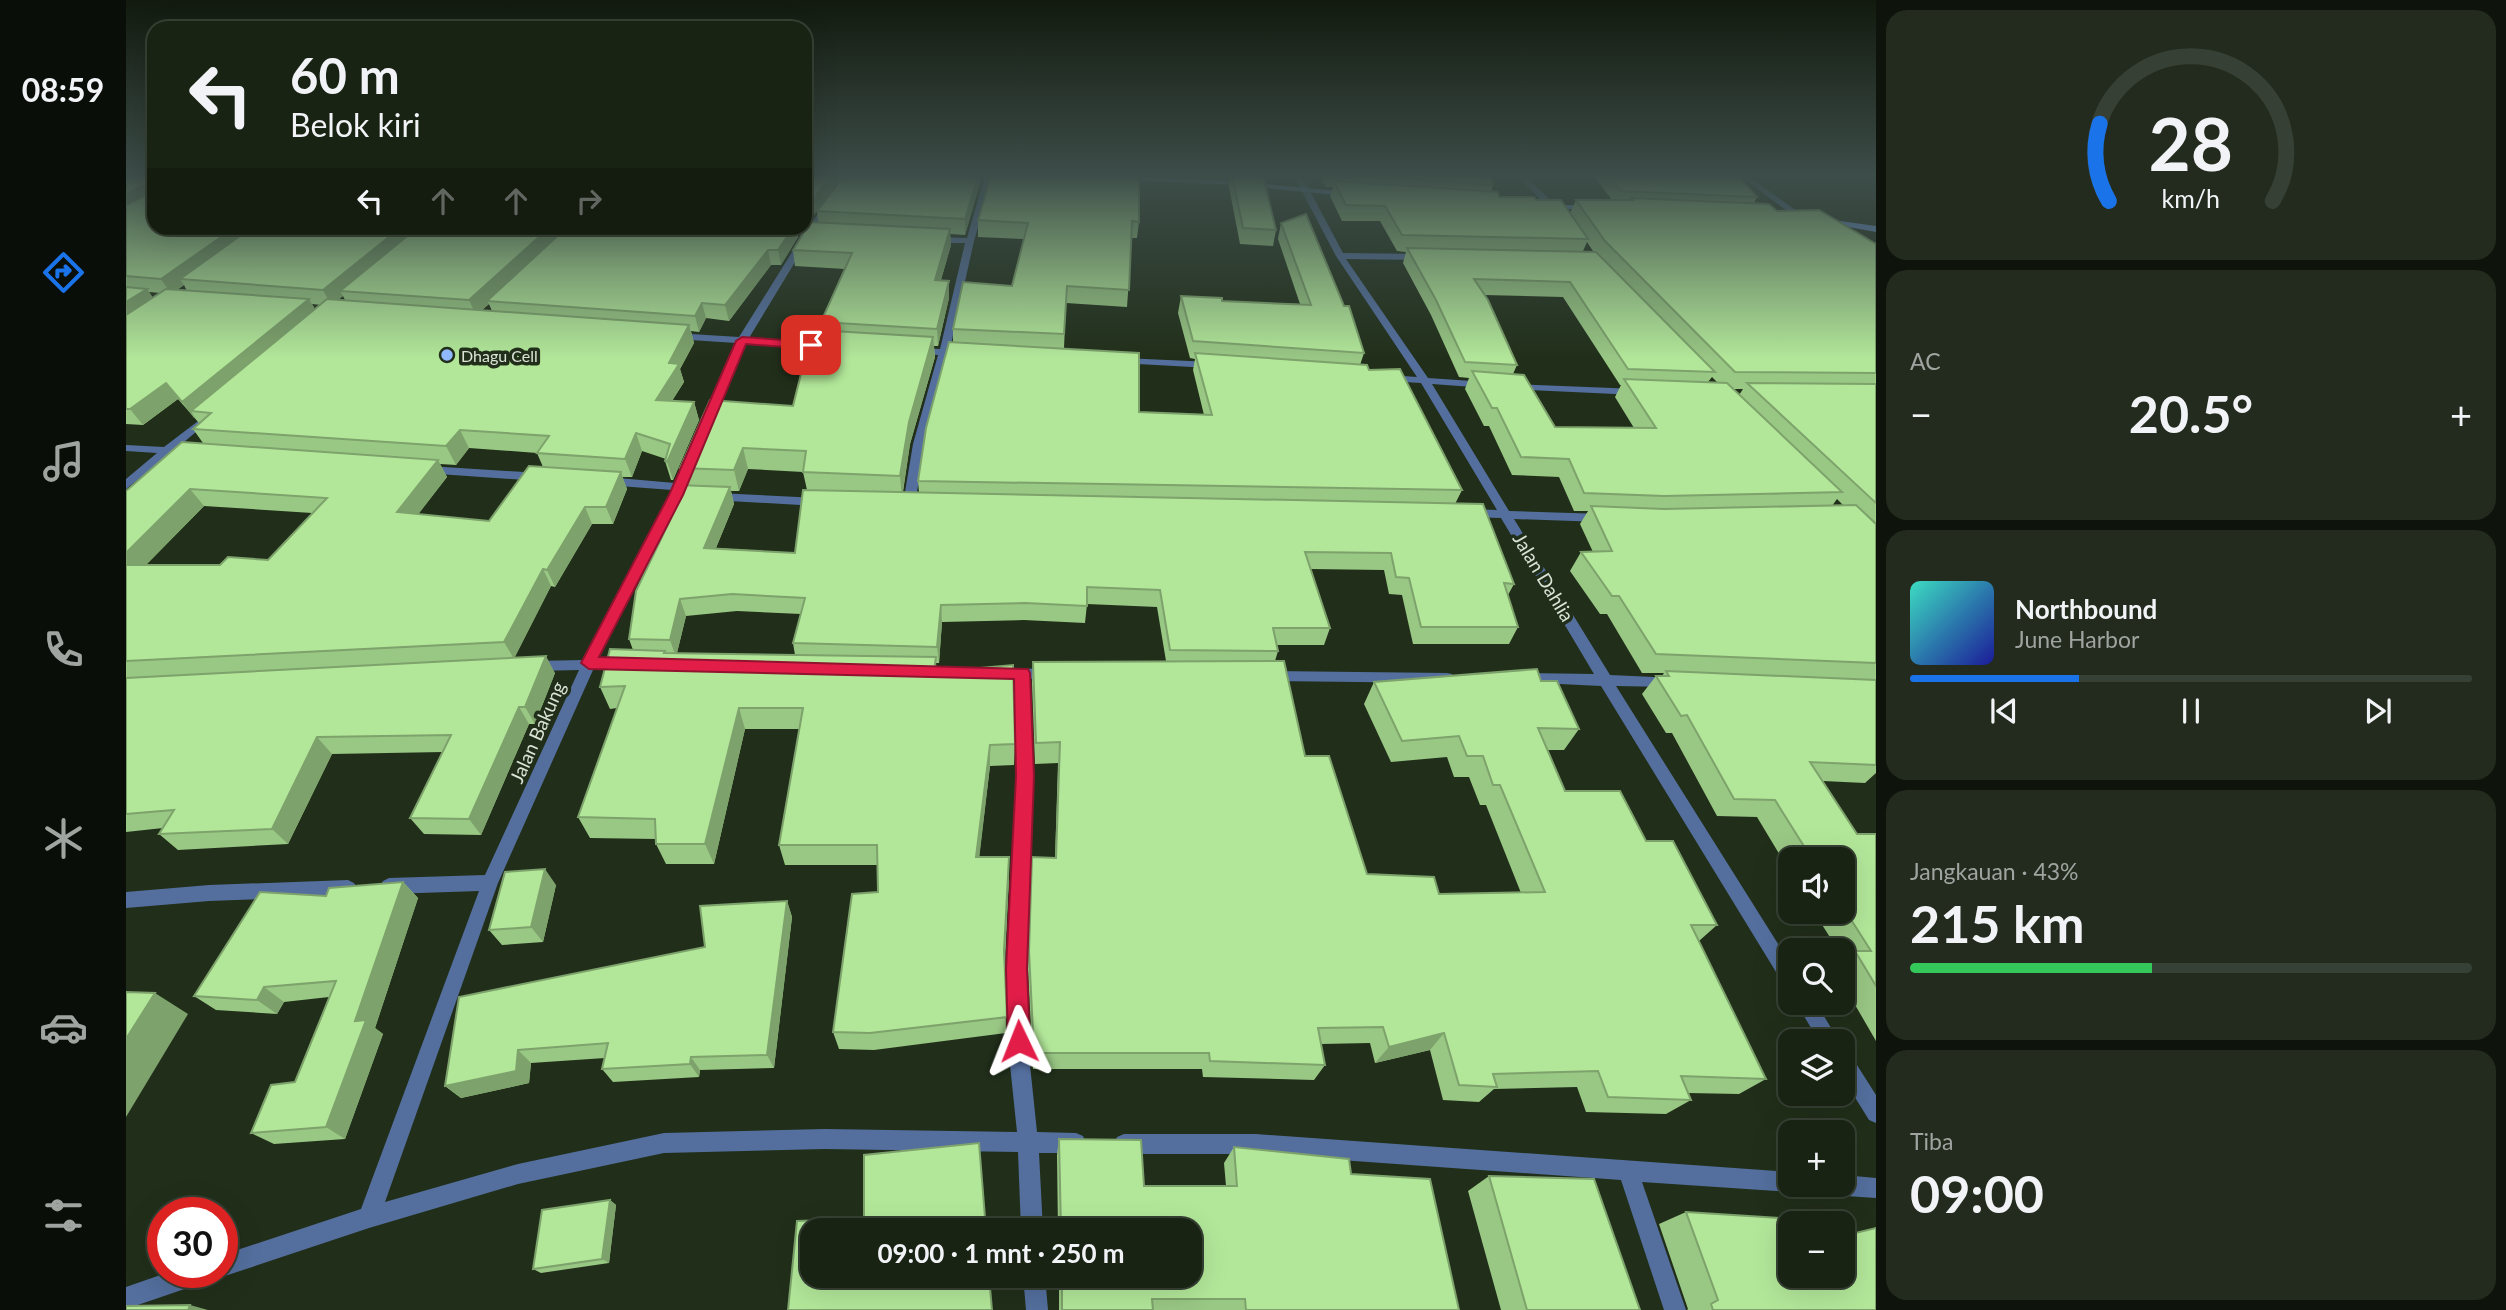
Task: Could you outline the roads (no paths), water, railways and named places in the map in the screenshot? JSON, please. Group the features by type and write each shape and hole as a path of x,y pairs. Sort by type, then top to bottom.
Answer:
{"street":[{"name":"Jalan Bakung","path":"369,1217 490,883 589,663 686,493 697,444 742,341 805,237"},
{"path":"909,504 919,444 937,382 971,237"},
{"name":"Jalan Dahlia","path":"1331,237 1340,256 1425,381 1778,960"},
{"path":"916,239 970,242"},
{"path":"1340,256 1438,258"},
{"path":"660,335 834,347"},
{"path":"902,350 980,354"},
{"path":"1110,361 1220,366"},
{"path":"1375,377 1654,393"},
{"path":"126,485 219,407"},
{"path":"126,448 205,454"},
{"path":"420,470 551,478"},
{"path":"590,480 686,493 832,502"},
{"path":"1450,513 1612,519"},
{"path":"521,667 589,663 645,665"},
{"path":"980,672 1064,674"},
{"path":"1022,673 1025,776 1016,969 1031,1218"},
{"path":"1258,676 1466,678"},
{"path":"1508,678 1686,682"},
{"path":"126,900 209,893 490,883"},
{"path":"1855,1080 1876,1113"},
{"path":"238,1261 369,1217 518,1174 664,1143 825,1139 1256,1144 1778,1181"},
{"path":"1628,1170 1675,1310"},
{"path":"1855,1187 1876,1188"},
{"path":"126,1298 156,1288"},
{"path":"1035,1288 1037,1310"}],"place":[{"name":"Dhagu Cell","path":"447,355"}]}
